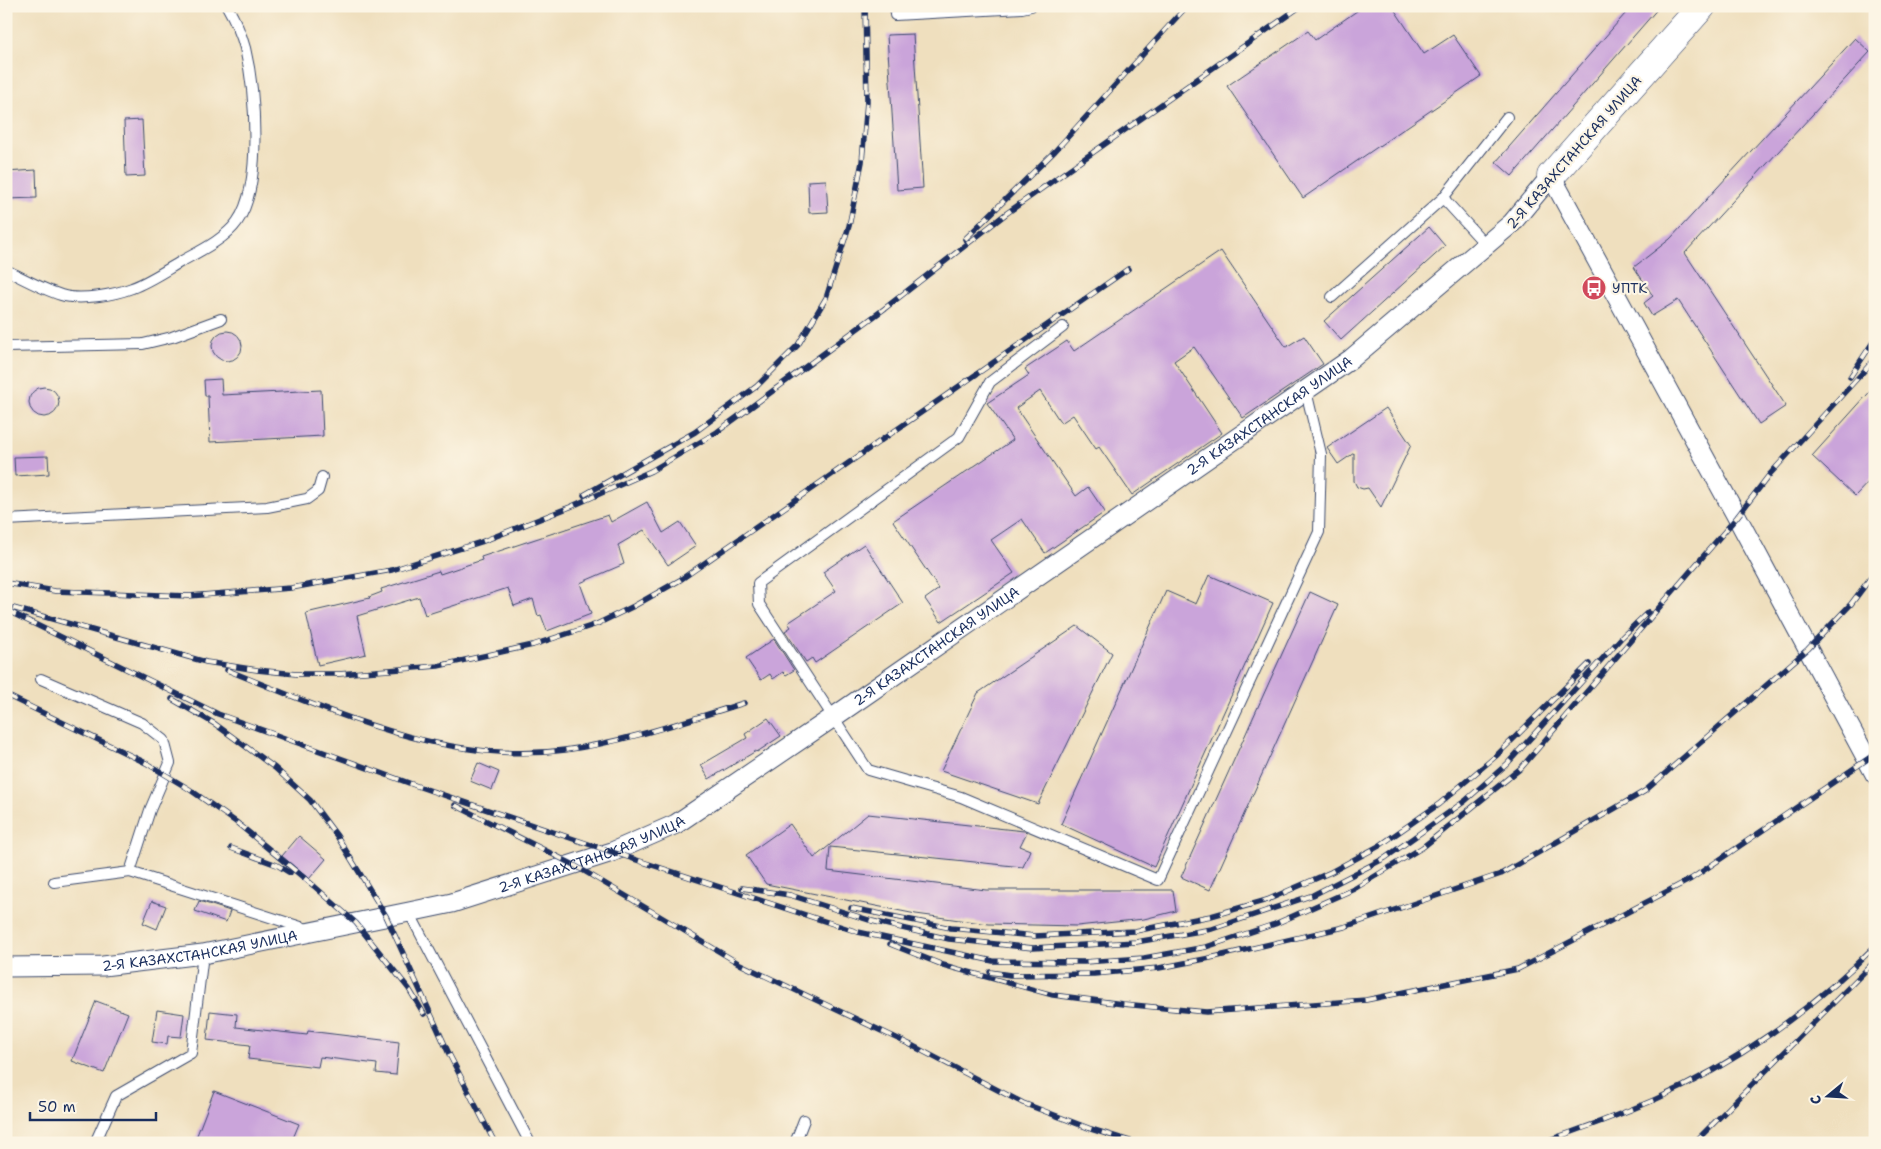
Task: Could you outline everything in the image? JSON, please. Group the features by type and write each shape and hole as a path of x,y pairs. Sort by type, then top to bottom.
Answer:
{"street":[{"name":"2-Я КАЗАХСТАНСКАЯ УЛИЦА","path":"6,967 103,966 203,954 452,903 597,857 676,824 1351,359 1512,223 1551,176 1702,6"},
{"path":"1551,176 1875,774"}],"lane":[{"path":"6,270 63,296 86,297 109,294 133,288 211,245 237,222 248,199 254,170 253,104 245,49 237,24 227,6"},
{"path":"895,15 1031,6"},
{"path":"1332,297 1444,198 1507,117"},
{"path":"1444,198 1486,245"},
{"path":"6,347 143,344 172,337 221,319"},
{"path":"1064,327 990,382 960,437 758,583 759,604 832,718 868,770 961,797 1158,880 1319,532 1321,454 1306,391"},
{"path":"6,520 267,507 308,499 318,491 322,477"},
{"path":"41,679 142,724 164,740 170,763 150,810 130,872"},
{"path":"54,882 130,872 314,931"},
{"path":"409,912 530,1143"},
{"path":"95,1143 116,1096 191,1053 203,954"},
{"path":"795,1143 804,1120"}],"building":[{"path":"1364,6 1392,6 1424,54 1453,35 1481,76 1303,198 1227,86 1308,31 1315,40"},
{"path":"1632,6 1660,6 1512,176 1496,162"},
{"path":"913,34 923,188 897,190 887,35"},
{"path":"1855,38 1870,52 1685,253 1786,406 1759,424 1678,300 1652,316 1644,303 1653,296 1634,267 1670,239"},
{"path":"142,120 145,176 126,177 124,121"},
{"path":"36,170 37,198 6,199 6,172"},
{"path":"826,180 828,212 809,213 808,181"},
{"path":"1429,227 1445,246 1341,340 1324,321"},
{"path":"1221,251 1286,347 1304,336 1323,364 1243,418 1194,347 1174,361 1222,433 1132,495 1099,447 1096,449 1073,415 1061,423 1040,391 1016,408 1076,496 1088,487 1105,512 1045,553 1022,519 991,540 1014,573 941,622 925,599 939,589 893,521 1013,440 987,403 1029,375 1025,369 1067,341 1074,351"},
{"path":"227,331 238,335 242,346 238,357 227,361 216,357 212,346 216,335"},
{"path":"221,379 222,395 321,390 323,436 210,442 208,396 205,396 204,380"},
{"path":"1875,386 1875,475 1855,496 1812,456"},
{"path":"44,387 55,391 59,402 55,413 44,417 33,413 29,402 33,391"},
{"path":"1386,408 1411,445 1381,507 1368,488 1357,487 1354,481 1354,453 1338,464 1327,448"},
{"path":"48,456 49,474 15,476 14,457"},
{"path":"647,502 663,533 680,522 696,546 668,565 644,530 618,545 624,564 580,583 591,614 547,631 541,615 538,616 533,599 514,606 508,588 425,615 419,597 357,616 366,654 318,665 306,613 370,598 382,592 381,589 439,571 440,574 482,560 481,557 608,515 611,522"},
{"path":"864,544 903,603 815,663 812,658 806,662 785,631 791,627 788,623 836,591 823,572"},
{"path":"1209,575 1273,603 1154,867 1061,824 1166,591 1196,604"},
{"path":"1310,592 1338,605 1210,890 1181,877"},
{"path":"1077,626 1112,653 1038,804 941,771 978,693"},
{"path":"774,639 794,670 786,675 783,672 773,679 770,674 761,680 746,658"},
{"path":"768,718 781,736 709,779 701,765 747,738 745,734"},
{"path":"478,763 499,772 492,790 470,781"},
{"path":"868,814 1024,831 1027,832 1020,846 1030,850 1023,867 830,847 828,871 986,890 1173,890 1176,911 1144,919 1077,926 989,924 916,914 766,884 746,855 790,824 814,858"},
{"path":"299,836 326,859 309,879 282,856"},
{"path":"152,901 166,906 157,929 143,923"},
{"path":"199,901 230,911 226,922 195,911"},
{"path":"96,1001 128,1013 104,1073 72,1061"},
{"path":"157,1010 184,1014 181,1037 168,1036 167,1044 152,1042"},
{"path":"210,1011 237,1014 236,1027 307,1035 308,1031 399,1042 396,1075 376,1073 377,1064 320,1057 318,1067 248,1059 250,1045 207,1040"},
{"path":"214,1091 299,1124 291,1143 194,1143"}],"railway":[{"path":"584,495 695,432 757,386 798,345 826,298 849,226 862,162 867,101 865,6"},
{"path":"965,239 1055,151 1187,6"},
{"path":"6,583 55,591 189,596 291,588 392,570 481,542 570,507 651,471 717,432 884,309 1007,213 1301,6"},
{"path":"13,608 206,662 296,674 339,674 438,666 533,645 597,624 680,580 1128,269"},
{"path":"1850,377 1875,339"},
{"path":"6,610 218,714 420,787 858,932 993,961 1084,962 1144,958 1206,947 1275,924 1354,889 1423,847 1521,768 1737,517 1770,474 1875,359"},
{"path":"990,972 1010,975 1094,974 1159,968 1344,927 1501,874 1645,791 1808,649 1851,604 1875,572"},
{"path":"742,888 790,895 872,921 949,939 1033,948 1136,942 1212,929 1313,895 1385,858 1465,801 1507,764 1622,637 1648,612"},
{"path":"851,908 951,928 1035,936 1135,931 1211,916 1267,900 1331,872 1379,846 1439,804 1496,756 1589,664"},
{"path":"227,670 350,718 392,732 435,743 478,750 522,753 565,750 610,742 744,703"},
{"path":"6,695 146,763 189,789 236,822 356,923 409,989 424,1014"},
{"path":"172,699 215,724 275,768 310,800 337,836 386,916 450,1056 495,1143"},
{"path":"890,944 943,965 1053,995 1123,1004 1206,1012 1366,1000 1518,969 1691,879 1875,754"},
{"path":"455,805 574,865 740,964 911,1045 1023,1103 1091,1129 1136,1143"},
{"path":"231,848 277,865 290,873"},
{"path":"1540,1143 1640,1106 1714,1070 1772,1033 1799,1013 1875,946"},
{"path":"1694,1143 1875,961"}],"place":[{"name":"УПТК","path":"1594,288"}]}
